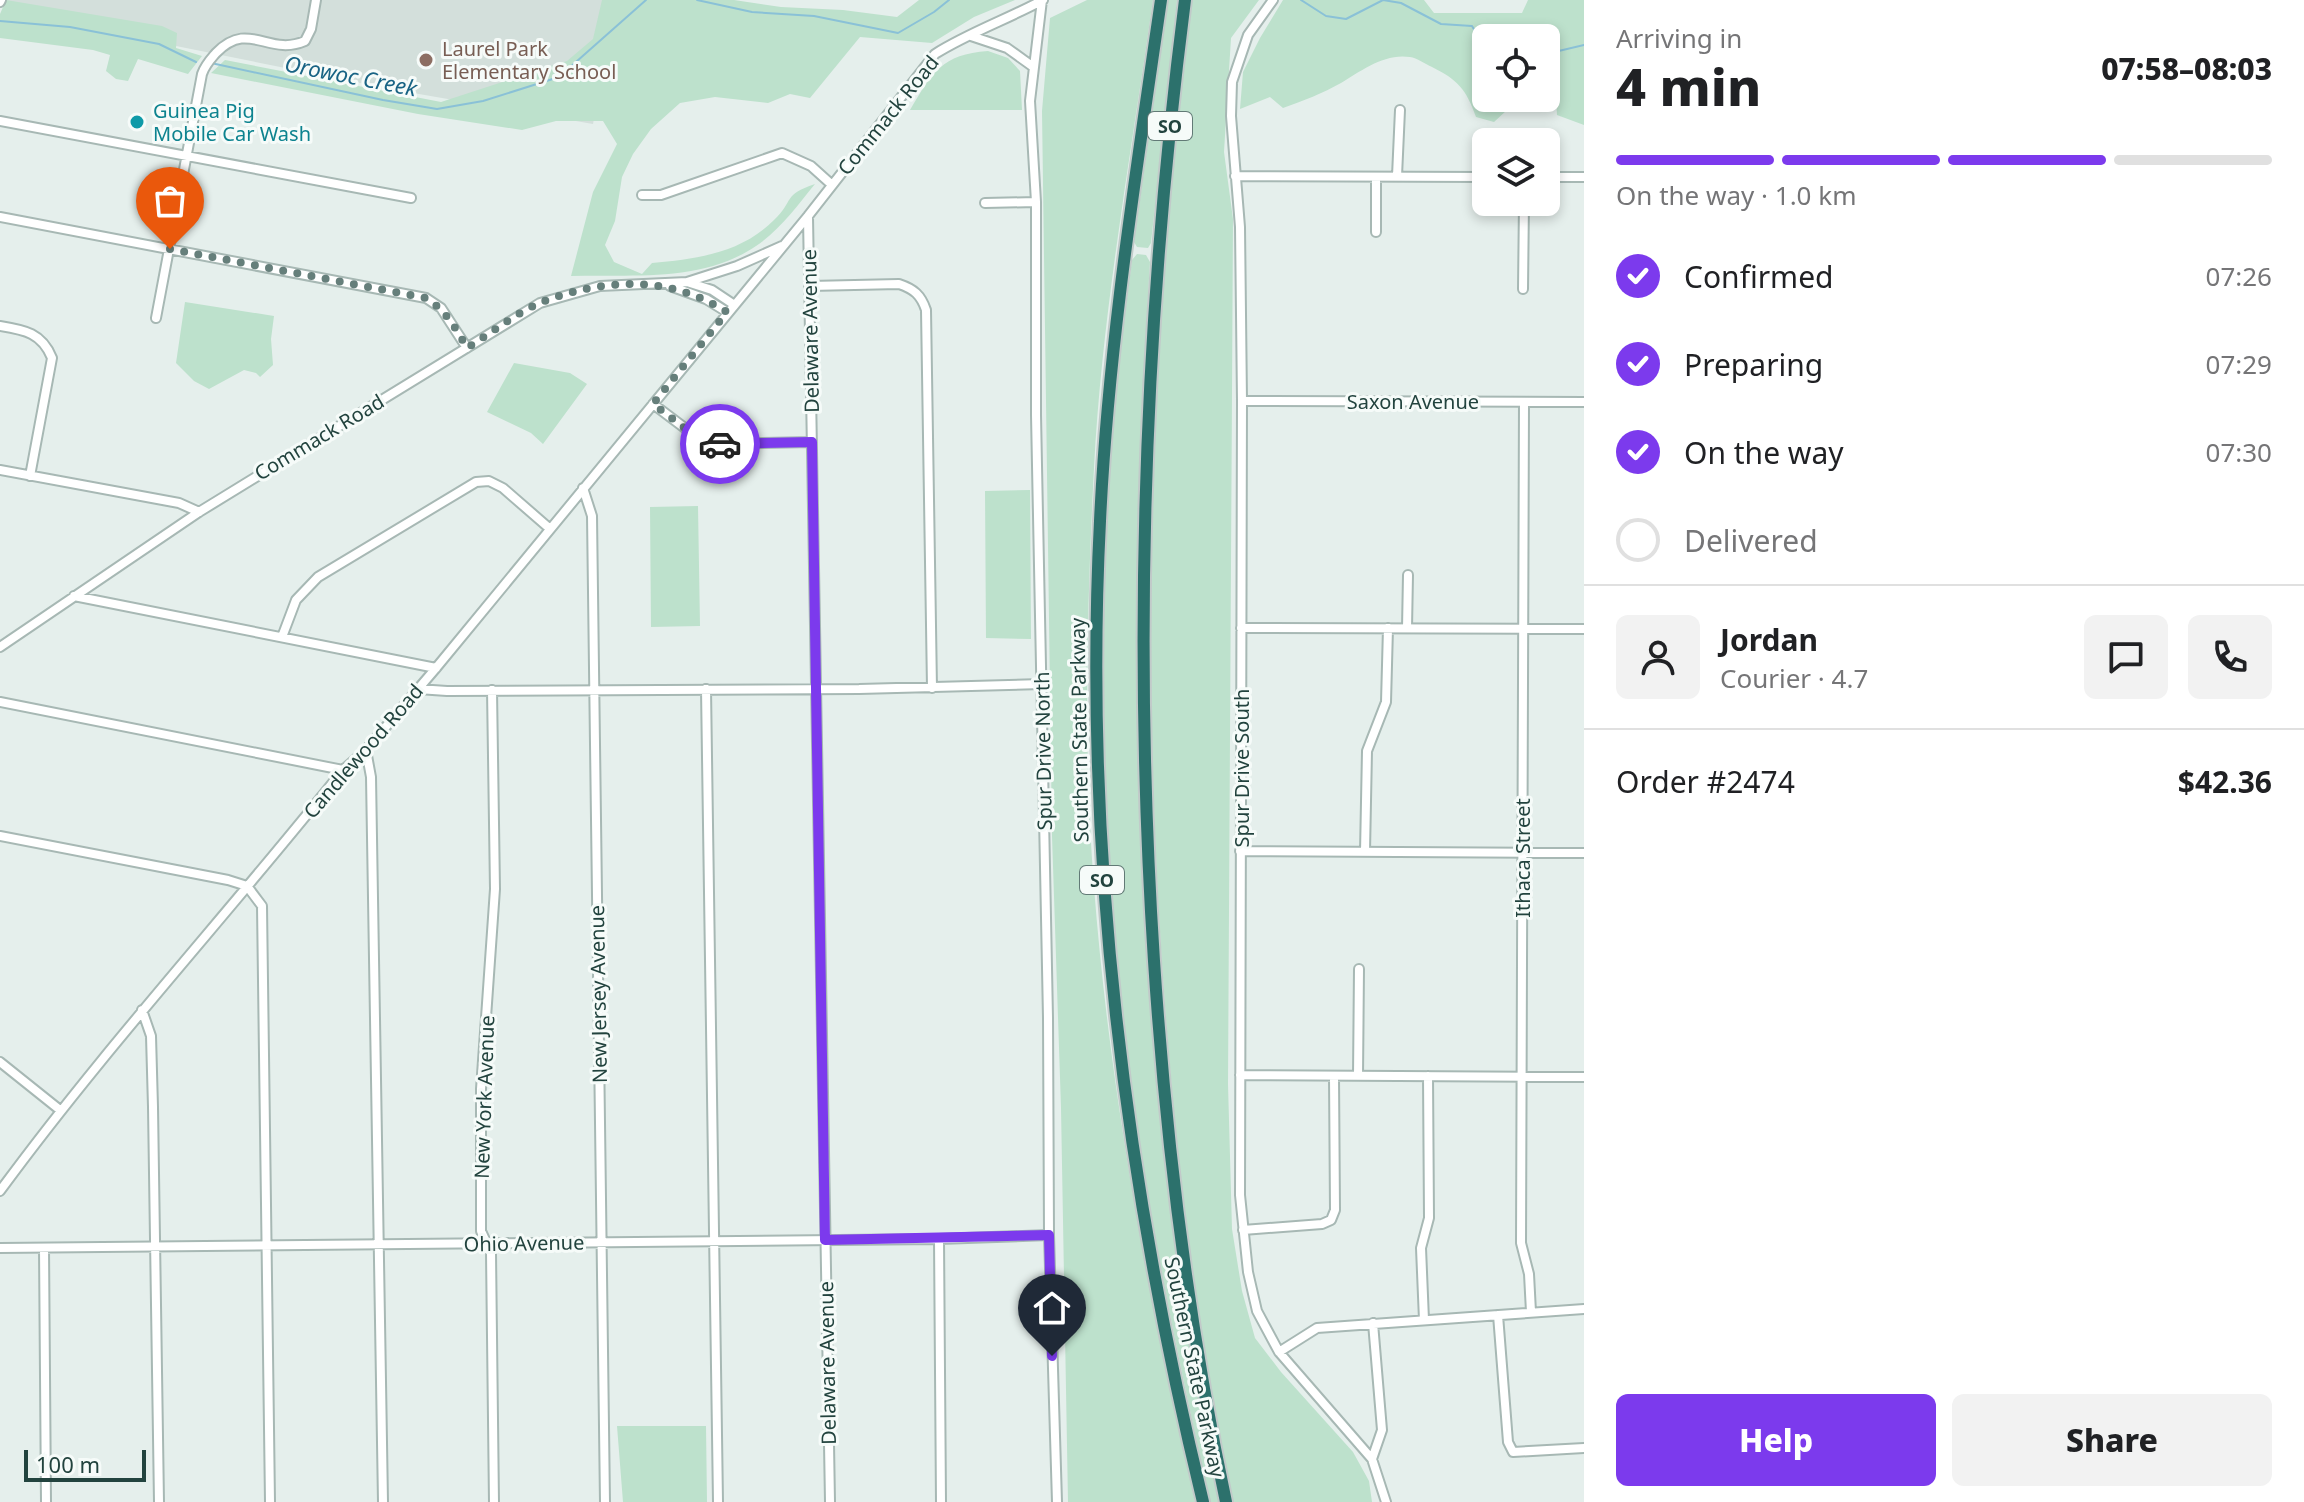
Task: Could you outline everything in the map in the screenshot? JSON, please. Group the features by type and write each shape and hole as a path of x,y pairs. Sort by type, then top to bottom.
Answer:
{"highway":[{"name":"Southern State Parkway","path":"1161,0 1118,316 1106,440 1097,599 1097,777 1107,939 1129,1122 1157,1286 1203,1502"},
{"name":"Southern State Parkway","path":"1185,0 1165,170 1152,346 1144,548 1144,745 1154,954 1173,1180 1196,1349 1226,1502"}],"street":[{"path":"156,318 206,64 227,42 238,37 292,47 305,41 311,29 316,0"},
{"name":"Commack Road","path":"730,308 808,216 935,54 1043,0"},
{"name":"Spur Drive North","path":"1043,0 1032,66 1030,101 1036,202 1036,415 1049,1235 1057,1502"},
{"name":"Spur Drive South","path":"1273,0 1248,35 1232,82 1240,227 1242,401 1240,1195 1248,1272 1257,1311 1279,1352 1372,1459 1386,1502"},
{"path":"971,36 1007,48 1032,66"},
{"path":"1397,176 1400,110"},
{"path":"0,121 411,198"},
{"path":"642,195 661,195 782,153 811,166 831,184"},
{"path":"1235,176 1472,177"},
{"path":"1376,177 1376,232"},
{"path":"1560,177 1584,177"},
{"path":"985,203 1036,202"},
{"name":"Delaware Avenue","path":"808,216 830,1502"},
{"path":"1523,289 1524,216"},
{"path":"0,217 426,298 441,308 451,320 467,348"},
{"path":"687,282 737,266 783,246"},
{"name":"Commack Road","path":"0,647 199,512 540,303 600,286 687,282 712,290 730,308"},
{"path":"810,286 899,284 912,289 922,298 926,310 932,688"},
{"name":"Commack Road","path":"661,285 730,308"},
{"name":"Candlewood Road","path":"0,1191 60,1110 142,1010 343,770 366,750 436,668 730,308"},
{"path":"0,326 33,333 46,343 52,358 30,476"},
{"name":"Saxon Avenue","path":"1242,401 1584,402"},
{"name":"Ithaca Street","path":"1524,402 1521,1243 1529,1274 1531,1312"},
{"path":"653,404 702,441 715,444 812,442"},
{"path":"0,470 179,503 199,512"},
{"path":"282,637 296,600 318,577 476,482 489,481 503,488 549,528"},
{"name":"New Jersey Avenue","path":"583,488 592,516 605,1502"},
{"path":"1407,628 1408,575"},
{"path":"74,596 436,668"},
{"path":"1241,628 1584,629"},
{"path":"1365,852 1367,751 1386,702 1388,628"},
{"path":"418,689 817,689 1042,684"},
{"path":"706,689 718,1502"},
{"name":"New York Avenue","path":"492,690 495,889 481,1079 481,1231 491,1253 494,1502"},
{"path":"0,702 343,770"},
{"path":"366,750 371,777 383,1502"},
{"path":"0,836 228,880 247,886 262,906 270,1502"},
{"path":"1240,851 1584,853"},
{"path":"1358,1076 1359,969"},
{"path":"142,1010 151,1036 159,1502"},
{"path":"0,1062 60,1110"},
{"path":"1240,1075 1584,1077"},
{"path":"1424,1320 1421,1248 1429,1218 1428,1076"},
{"path":"1243,1230 1322,1224 1331,1220 1335,1210 1334,1077"},
{"name":"Ohio Avenue","path":"0,1248 715,1242 1049,1235"},
{"path":"939,1239 941,1502"},
{"path":"44,1248 46,1502"},
{"path":"1279,1352 1317,1328 1584,1309"},
{"path":"1498,1315 1508,1442 1513,1452 1584,1448"},
{"path":"1372,1459 1382,1430 1373,1323"}],"shaded area":[{"name":"Laurel Park Elementary School","path":"0,0 617,0 593,124 390,89 101,31 0,7"}],"green space":[{"path":"6,0 162,26 177,33 176,48 202,56 188,74 138,59 128,81 116,79 106,71 110,55 0,38 0,14"},
{"path":"602,0 734,0 897,17 919,0 1015,0 974,17 932,43 860,37 810,98 790,94 768,103 715,97 680,103 651,129 633,154 622,177 615,221 605,245 614,262 642,274 652,263 702,256 733,247 774,220 798,191 815,184 780,225 756,246 713,266 666,274 571,276 593,192 617,144 603,121 556,121 522,130 418,114 211,73 225,60 441,102 567,61 593,39"},
{"path":"1087,0 1153,0 1118,234 1098,409 1088,625 1088,782 1101,965 1121,1119 1147,1273 1195,1502 1068,1502 1061,1108 1052,836 1042,111 1050,18"},
{"path":"1168,0 1177,0 1151,243 1148,248 1137,247 1134,242"},
{"path":"1192,0 1259,0 1231,38 1224,152 1233,219 1228,1084 1232,1229 1242,1291 1255,1338 1281,1372 1353,1452 1369,1481 1372,1502 1233,1502 1209,1389 1185,1217 1159,913 1151,652 1152,522 1165,261"},
{"path":"1283,0 1424,0 1434,13 1522,13 1528,0 1584,0 1584,125 1557,115 1560,112 1560,24 1472,24 1472,107 1465,92 1448,76 1415,59 1400,56 1373,64 1327,90 1283,108 1270,97 1240,109 1243,72"},
{"path":"988,51 1008,58 1020,71 1022,110 910,110 932,76 949,61"},
{"path":"1474,112 1505,112 1494,122 1476,117"},
{"path":"1137,254 1146,255 1150,262 1137,609 1141,840 1147,956 1156,1071 1178,1266 1196,1385 1219,1502 1210,1502 1154,1231 1122,1026 1110,896 1103,712 1106,528 1119,364 1132,260"},
{"path":"185,302 274,316 271,339 273,365 260,377 244,370 209,389 194,381 176,363"},
{"path":"514,363 570,373 587,384 543,444 531,433 487,412"},
{"path":"1030,490 1031,639 986,638 985,491"},
{"path":"698,506 700,626 651,627 650,507"},
{"path":"617,1426 706,1426 707,1502 623,1502"}],"waterway":[{"name":"Orowoc Creek","path":"211,63 437,109 483,101 559,77 646,0"},
{"name":"Orowoc Creek","path":"697,0 752,12 814,16 898,33 949,0"},
{"name":"Orowoc Creek","path":"1301,0 1326,16 1346,19 1383,0 1401,3 1441,24 1472,26"},
{"name":"Orowoc Creek","path":"0,21 70,27 159,44 196,62"},
{"name":"Orowoc Creek","path":"1560,51 1584,45"}],"way so far":[{"path":"170,249 426,298 441,308 451,320 467,348 540,303 580,291 600,286 637,284 683,289 727,312 653,404 702,441 720,444"}],"place":[{"name":"Laurel Park Elementary School","path":"426,60"},
{"name":"Guinea Pig Mobile Car Wash","path":"137,122"}],"route":[{"path":"720,444 812,442 825,1240 1049,1235 1052,1356"}]}
